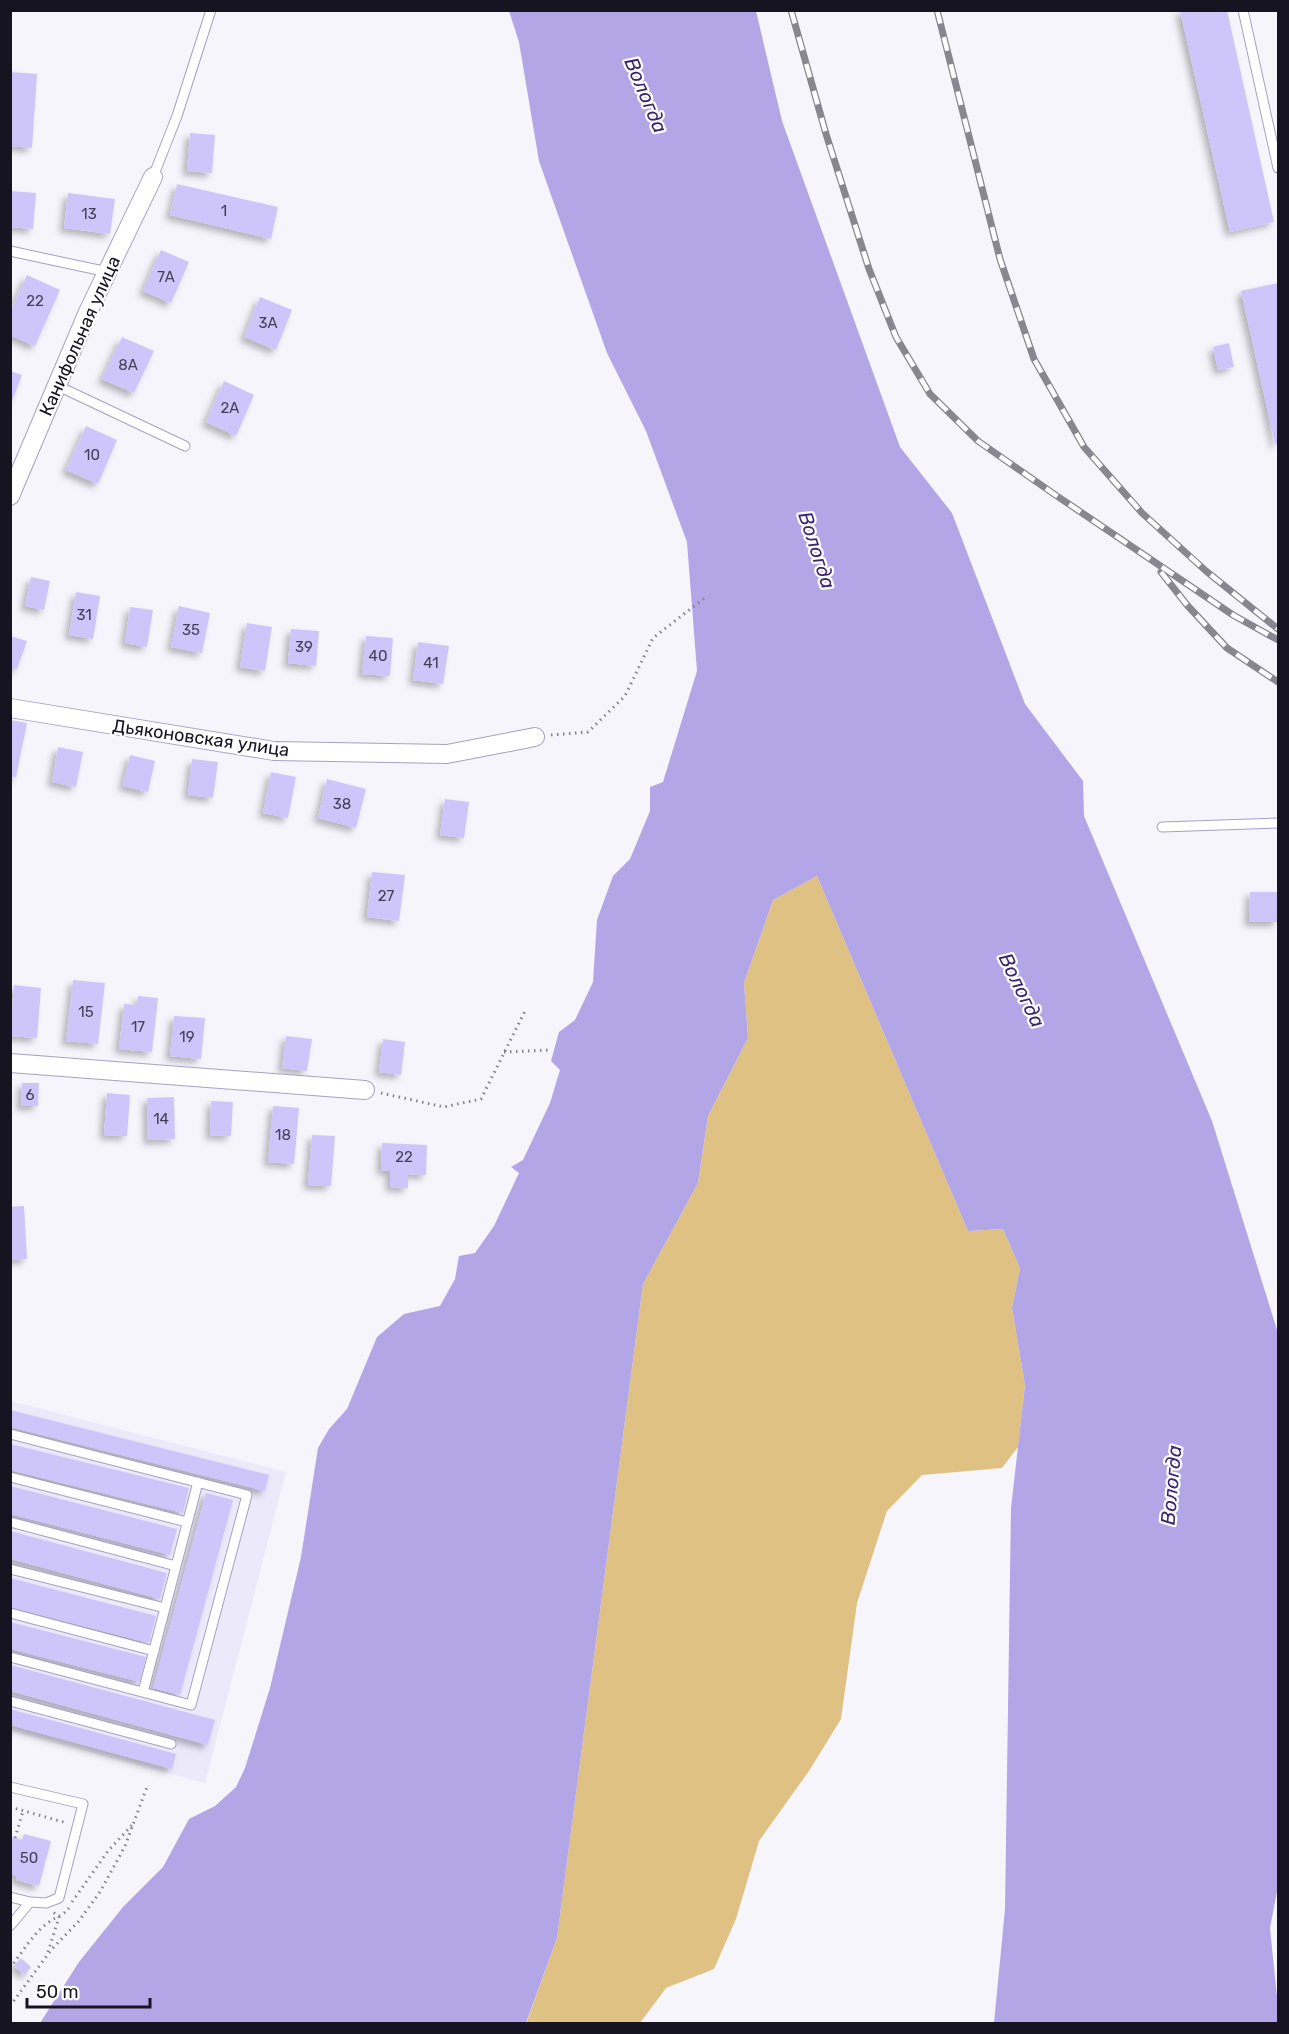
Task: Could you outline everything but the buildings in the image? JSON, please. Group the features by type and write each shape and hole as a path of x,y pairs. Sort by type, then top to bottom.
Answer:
{"street":[{"name":"Канифольная улица","path":"10,496 88,312 153,177"},
{"name":"Дьяконовская улица","path":"10,708 274,751 447,754 535,737"},
{"path":"10,1063 365,1089"}],"lane":[{"path":"153,177 177,116 211,10"},
{"path":"1243,10 1278,168"},
{"path":"10,251 108,272"},
{"path":"58,386 185,446"},
{"path":"1162,827 1278,823"},
{"path":"10,1434 247,1495 191,1705 10,1657"},
{"path":"10,1477 187,1522"},
{"path":"143,1692 198,1482"},
{"path":"10,1522 176,1566"},
{"path":"10,1569 165,1608"},
{"path":"10,1613 154,1651"},
{"path":"10,1701 171,1744"},
{"path":"10,1787 83,1804 59,1898 46,1903 10,1897"},
{"path":"10,1926 30,1902"}],"path":[{"path":"535,737 588,732 625,696 653,638 706,597"},
{"path":"365,1089 444,1107 481,1099 525,1011"},
{"path":"504,1052 549,1050"},
{"path":"10,2006 47,1957 78,1922 103,1887 125,1846 147,1787"},
{"path":"10,1807 66,1821 70,1829"},
{"path":"15,1838 23,1810"},
{"path":"47,1957 59,1917"}],"shaded area":[{"path":"817,876 968,1231 1003,1229 1020,1268 1012,1308 1025,1385 1018,1447 1002,1468 922,1475 887,1511 857,1603 841,1719 809,1771 759,1841 736,1919 714,1969 666,1988 640,2023 526,2024 557,1938 643,1284 698,1183 708,1116 748,1038 744,983 773,900"},
{"path":"10,1401 286,1472 205,1783 11,1731"}],"water":[{"name":"Вологда","path":"509,11 756,11 782,121 900,447 952,513 1025,704 1083,781 1084,816 1212,1121 1278,1333 1278,1886 1270,1928 1278,2023 994,2023 1005,1909 1011,1508 1025,1385 1012,1308 1020,1268 1003,1229 968,1231 817,876 773,900 744,983 748,1038 708,1116 698,1183 643,1284 557,1938 526,2023 40,2023 79,1962 123,1907 163,1867 189,1819 215,1806 236,1787 245,1768 270,1688 301,1557 318,1448 329,1429 347,1409 377,1337 404,1314 440,1306 455,1279 459,1256 475,1253 494,1226 519,1173 511,1167 523,1160 550,1103 560,1070 551,1061 559,1032 575,1020 593,982 597,920 613,876 630,859 650,811 650,787 663,782 697,671 687,542 646,431 607,353 539,161 519,42"}],"railway":[{"path":"791,10 826,134 869,269 896,337 930,394 978,441 1233,615 1278,640"},
{"path":"937,10 1000,259 1034,359 1084,447 1142,513 1206,571 1278,629"},
{"path":"1161,572 1187,605 1227,648 1278,682"}]}
